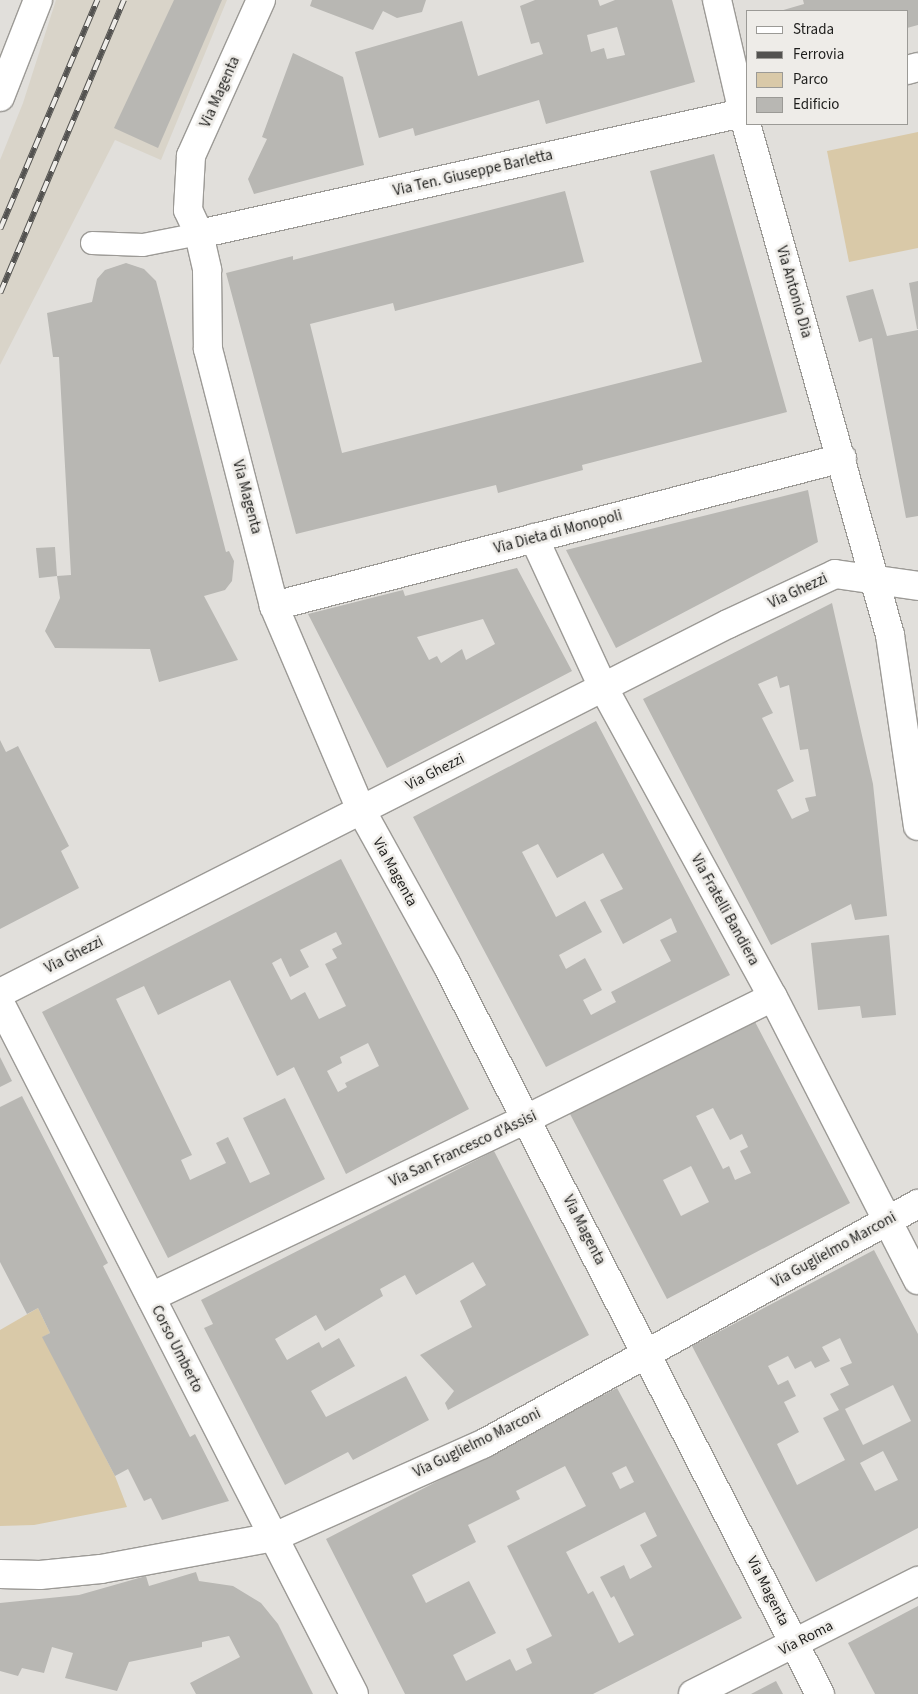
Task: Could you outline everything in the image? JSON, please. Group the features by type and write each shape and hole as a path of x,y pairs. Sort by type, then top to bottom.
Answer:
{"street":[{"path":"0,97 38,0"},
{"name":"Via Magenta","path":"261,0 191,156 188,210 200,234 207,270 208,348 274,606 361,810 447,965 820,1694"},
{"name":"Via Antonio Dia","path":"717,0 745,113"},
{"name":"Via Ten. Giuseppe Barletta","path":"200,234 745,113"},
{"name":"Via Antonio Dia","path":"748,125 890,635 918,826"},
{"name":"Via Dieta di Monopoli","path":"274,606 842,458"},
{"name":"Via Fratelli Bandiera","path":"534,538 603,687 773,997 918,1280"},
{"name":"Via Ghezzi","path":"0,993 603,687 835,574 876,582 918,586"},
{"name":"Via San Francesco d'Assisi","path":"150,1297 526,1119 773,997"},
{"name":"Corso Umberto","path":"0,1003 354,1694"},
{"name":"Via Guglielmo Marconi","path":"0,1574 40,1575 101,1569 274,1537 483,1444 918,1204"},
{"name":"Via Roma","path":"694,1694 918,1581"}],"lane":[{"path":"92,243 143,245 200,234"}],"shaded area":[{"path":"56,0 227,0 161,160 115,140 0,365 0,160 23,103"}],"green space":[{"path":"918,132 918,248 849,262 827,151"},
{"path":"38,1308 50,1333 43,1337 115,1476 127,1507 34,1525 0,1526 0,1330"}],"building":[{"path":"174,0 222,0 158,148 114,128"},
{"path":"312,0 426,0 422,12 397,18 383,11 373,30 310,6"},
{"path":"535,0 598,0 600,6 615,0 672,0 695,82 546,124 539,100 415,136 413,128 379,138 355,52 462,21 478,76 543,54 539,42 531,44 520,6","holes":["617,27 625,55 607,59 604,48 591,52 587,35"]},
{"path":"803,0 918,0 918,25 908,28 908,10 783,10 804,4"},
{"path":"293,53 343,77 364,165 254,194 248,179 267,139 262,137"},
{"path":"714,154 787,412 582,465 583,470 498,493 496,485 296,534 226,273 293,256 293,260 565,191 584,262 395,311 393,303 310,324 342,453 702,362 650,171"},
{"path":"126,263 144,269 156,281 226,552 229,551 234,561 232,581 225,590 204,596 238,660 159,682 150,649 55,648 45,631 60,598 57,576 71,575 59,357 53,357 47,313 92,302 97,279 105,270"},
{"path":"918,281 918,329 917,329 909,283"},
{"path":"873,289 887,336 918,330 918,516 906,518 872,338 859,342 846,296"},
{"path":"808,490 818,542 616,648 566,550"},
{"path":"55,547 57,576 39,578 36,548"},
{"path":"517,568 572,671 387,768 308,614 403,590 405,596","holes":["483,619 495,644 466,660 462,649 441,663 437,656 429,660 417,637"]},
{"path":"832,603 873,784 887,916 855,920 851,904 771,945 643,699","holes":["777,676 780,688 789,685 800,750 808,749 816,796 805,798 809,811 792,819 777,790 794,781 762,718 773,713 758,684"]},
{"path":"596,721 730,975 546,1067 413,817","holes":["538,844 557,878 603,853 623,889 600,900 623,944 671,918 677,932 660,940 671,961 611,992 616,1002 591,1015 583,1000 602,990 585,958 566,969 559,955 602,932 585,901 556,917 522,852"]},
{"path":"0,740 6,752 18,746 69,846 61,851 79,888 0,929"},
{"path":"341,859 469,1109 346,1174 294,1067 277,1076 230,980 158,1015 144,986 116,999 192,1155 181,1160 190,1180 226,1163 216,1143 228,1137 250,1183 270,1174 243,1118 285,1098 325,1179 168,1258 42,1012","holes":["336,932 342,944 332,949 337,958 325,964 346,1006 319,1019 305,992 291,1000 272,963 281,958 290,977 309,967 300,950","368,1043 379,1066 345,1083 347,1087 338,1092 327,1071 342,1063 340,1057"]},
{"path":"889,935 896,1015 862,1018 860,1006 818,1010 811,943"},
{"path":"753,1018 850,1203 667,1299 570,1114","holes":["713,1108 730,1140 742,1134 748,1147 740,1151 751,1173 735,1180 729,1166 723,1169 696,1116","691,1166 709,1202 681,1216 663,1180"]},
{"path":"0,1057 12,1081 0,1087"},
{"path":"22,1096 108,1263 103,1266 190,1437 195,1434 229,1501 162,1520 151,1498 144,1501 128,1469 115,1476 42,1337 50,1333 38,1308 27,1314 0,1262 0,1107"},
{"path":"494,1151 589,1335 448,1410 445,1403 454,1391 420,1355 472,1327 460,1301 486,1285 473,1262 416,1295 405,1275 380,1289 383,1296 325,1331 316,1315 275,1339 287,1360 319,1342 322,1348 339,1338 355,1366 311,1391 326,1417 406,1376 429,1420 353,1460 348,1452 285,1485 204,1328 213,1324 201,1300"},
{"path":"874,1250 918,1334 918,1528 816,1582 692,1346","holes":["840,1338 852,1363 840,1368 849,1385 830,1394 839,1410 823,1418 845,1460 797,1485 777,1444 799,1432 784,1402 796,1396 788,1380 778,1385 768,1366 788,1356 795,1369 811,1361 815,1368 830,1361 822,1347","893,1385 911,1421 863,1445 845,1409","883,1451 898,1480 875,1491 860,1463"]},
{"path":"617,1388 742,1618 593,1694 405,1694 326,1539","holes":["565,1466 586,1506 507,1546 552,1636 526,1649 532,1663 516,1671 510,1659 466,1681 453,1655 496,1633 469,1581 426,1603 412,1575 476,1542 468,1525 520,1499 516,1491","626,1466 634,1482 620,1489 612,1473","645,1512 657,1536 640,1545 652,1567 630,1579 624,1565 600,1577 611,1598 614,1596 634,1635 619,1643 593,1591 588,1594 566,1552"]},
{"path":"196,1572 199,1581 233,1586 261,1603 278,1624 313,1694 196,1694 190,1683 240,1657 229,1636 202,1642 202,1647 129,1662 117,1691 65,1678 73,1653 52,1647 44,1673 22,1668 18,1676 0,1671 0,1603 79,1595 146,1576 149,1586"},
{"path":"918,1606 918,1694 875,1694 848,1643"},
{"path":"776,1681 783,1694 751,1694"}],"railway":[{"path":"0,229 97,0"},
{"path":"0,293 124,0"}]}
